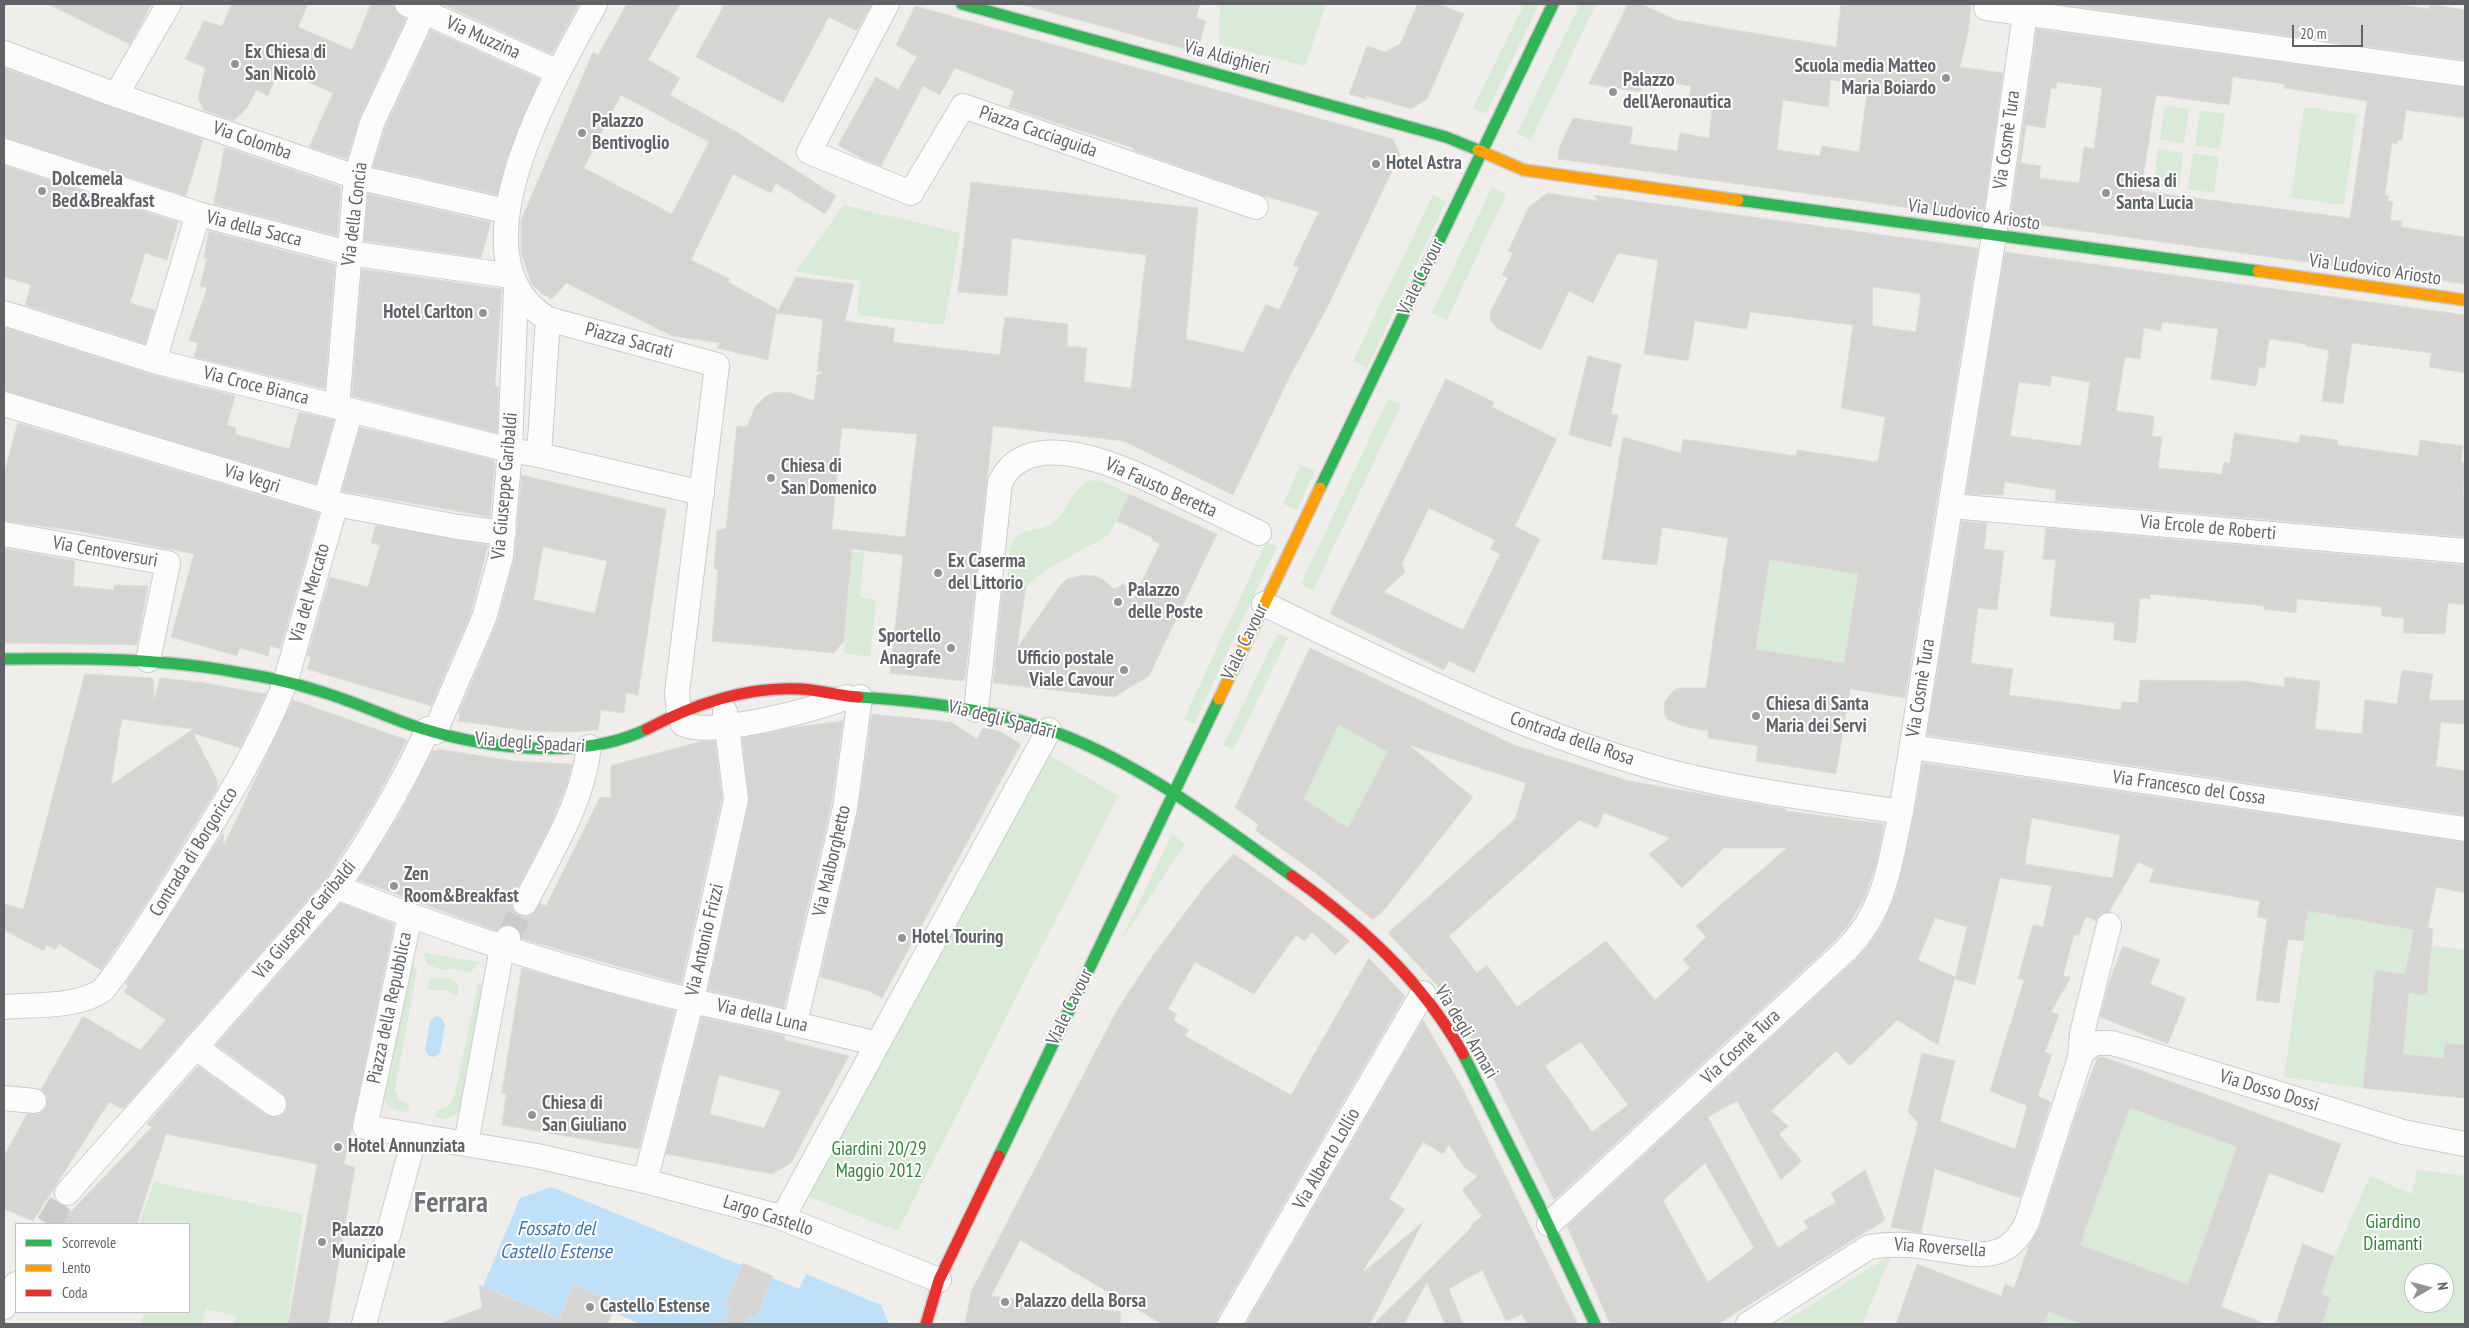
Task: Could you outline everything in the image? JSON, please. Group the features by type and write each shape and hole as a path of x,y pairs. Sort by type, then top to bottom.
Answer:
{"street":[{"path":"116,95 169,4"},
{"name":"Via Giuseppe Garibaldi","path":"68,1193 337,887 369,840 396,795 431,730 484,618 497,573 504,533 510,450 514,282 507,242 506,211 534,122 558,72 595,4"},
{"name":"Piazza Cacciaguida","path":"887,4 809,152 911,194 963,106 1256,207"},
{"name":"Via Aldighieri","path":"962,4 1446,136 1481,151"},
{"name":"Viale Cavour","path":"938,1280 1553,4"},
{"name":"Via Muzzina","path":"419,6 558,72"},
{"name":"Via della Concia","path":"330,502 344,408 349,253 356,177 372,123 419,6"},
{"path":"1986,8 2465,74"},
{"name":"Via Cosmè Tura","path":"1549,1224 1863,933 1882,894 1902,812 1994,235 2025,14"},
{"name":"Via Colomba","path":"4,53 116,95 356,177 506,211"},
{"name":"Via della Sacca","path":"4,151 198,214 349,253 514,282"},
{"name":"Via Ludovico Ariosto","path":"1481,151 1524,170 2465,300"},
{"path":"154,361 198,214"},
{"path":"514,282 531,308 548,319 539,455"},
{"name":"Via Croce Bianca","path":"4,313 154,361 510,450"},
{"name":"Piazza Sacrati","path":"548,319 717,365 679,673 678,712"},
{"name":"Via Vegri","path":"4,404 330,502 458,527 504,533"},
{"path":"510,450 702,493"},
{"name":"Via Fausto Beretta","path":"976,710 1000,483 1005,473 1013,465 1036,454 1050,453 1070,454 1116,465 1259,533"},
{"name":"Via del Mercato","path":"285,683 330,502"},
{"name":"Via Ercole de Roberti","path":"1951,506 2465,551"},
{"name":"Via Centoversuri","path":"4,534 168,563 148,660"},
{"name":"Contrada della Rosa","path":"1264,604 1489,710 1576,743 1667,770 1721,783 1902,812"},
{"name":"Via degli Spadari","path":"4,659 148,660 179,663 315,690 431,730 480,741 556,748 589,747 614,742 640,733 678,712 726,697 795,689 818,690 853,697 918,701 976,710 1049,730 1094,749 1172,794"},
{"path":"679,673 690,691 706,697 726,697"},
{"name":"Contrada di Borgoricco","path":"4,1007 79,1001 103,990 142,936 236,786 274,711 285,683"},
{"name":"Via Antonio Frizzi","path":"645,1181 692,1000 736,799 726,697"},
{"name":"Via degli Spadari","path":"678,712 681,721 687,726 703,728 728,726 822,707 853,697"},
{"name":"Via Malborghetto","path":"795,1023 845,808 853,697"},
{"path":"783,1218 1049,730"},
{"name":"Via Francesco del Cossa","path":"1912,746 2465,829"},
{"path":"525,903 576,804 585,776 589,747"},
{"name":"Via degli Armari","path":"1172,794 1332,905 1379,945 1423,993 1438,1013 1470,1067 1549,1224 1595,1324"},
{"path":"337,887 410,916"},
{"name":"Piazza della Repubblica","path":"365,1127 410,916 505,943"},
{"name":"Via Dosso Dossi","path":"2080,1058 2080,1041 2109,925"},
{"path":"466,1144 505,943"},
{"name":"Via della Luna","path":"505,943 692,1000 877,1044"},
{"name":"Via Alberto Lollio","path":"1230,1324 1423,993"},
{"name":"Via Dosso Dossi","path":"2035,1199 2080,1058 2093,1042 2112,1043 2403,1132 2465,1144"},
{"path":"195,1047 274,1104"},
{"path":"4,1098 34,1102"},
{"name":"Largo Castello","path":"365,1127 548,1158 645,1181 783,1218 938,1280"},
{"path":"364,1324 415,1135"},
{"name":"Via Roversella","path":"1748,1324 1869,1247 1892,1244 1967,1253 1999,1252 2015,1241 2022,1233 2035,1199"},
{"path":"926,1324 938,1280"}],"green space":[{"path":"1220,4 1326,4 1305,66 1219,44"},
{"path":"1524,4 1539,4 1486,114 1473,108"},
{"path":"1580,4 1596,4 1531,140 1517,133"},
{"path":"2165,105 2189,109 2184,143 2160,140"},
{"path":"2304,107 2357,114 2344,205 2291,198"},
{"path":"2200,110 2225,114 2220,149 2195,146"},
{"path":"2158,149 2183,153 2179,188 2154,184"},
{"path":"2193,153 2219,157 2214,193 2188,189"},
{"path":"1492,187 1506,194 1447,320 1432,313"},
{"path":"1433,195 1446,202 1367,368 1353,361"},
{"path":"844,205 960,233 944,325 857,315 860,281 795,272"},
{"path":"1388,399 1401,405 1313,590 1301,584"},
{"path":"1301,465 1315,471 1297,510 1283,504"},
{"path":"1093,480 1103,481 1129,494 1109,535 1047,569 1026,586 1008,583 1009,551 1016,537 1025,532 1051,524 1062,513 1075,493 1086,483"},
{"path":"1266,542 1277,546 1194,724 1184,719"},
{"path":"841,550 864,553 860,597 876,600 870,657 844,653 850,583 838,581"},
{"path":"1770,560 1858,574 1844,663 1756,649"},
{"path":"1278,633 1288,638 1233,749 1223,745"},
{"path":"1339,725 1388,752 1348,828 1304,799"},
{"name":"Giardini 20/29 Maggio 2012","path":"1048,754 1118,796 898,1231 804,1195"},
{"path":"1172,834 1185,844 1120,942"},
{"path":"2308,911 2414,930 2411,943 2465,950 2465,1045 2445,1043 2443,1058 2403,1054 2409,993 2427,995 2429,976 2375,970 2363,1088 2284,1077"},
{"path":"423,953 480,962 471,972 453,969 444,970 428,965"},
{"path":"410,958 417,971 395,1089 399,1099 409,1105 408,1112 389,1106 384,1100 383,1095"},
{"path":"437,977 450,979 458,983 458,997 446,990 427,990 430,980"},
{"path":"478,983 485,984 461,1112 446,1119 435,1117 437,1110 448,1107 454,1098"},
{"path":"2130,1108 2237,1147 2188,1284 2080,1245"},
{"name":"Giardino Diamanti","path":"2417,1170 2465,1176 2465,1324 2322,1324 2331,1298 2318,1293 2370,1176 2412,1194"},
{"path":"154,1182 303,1214 287,1324 234,1324 236,1316 206,1309 202,1324 141,1324 144,1313 190,1313 190,1223 139,1223"},
{"path":"1892,1254 1862,1324 1780,1324"},
{"path":"2049,1312 2082,1324 2044,1324"}],"water":[{"path":"436,1016 442,1018 445,1025 440,1053 434,1057 429,1056 425,1050 430,1021"},
{"name":"Fossato del Castello Estense","path":"552,1187 799,1289 806,1274 881,1305 889,1324 641,1324 612,1312 616,1303 574,1285 559,1319 539,1310 533,1324 508,1324 518,1301 497,1292 493,1301 482,1289 520,1198","holes":["737,1277 755,1319 725,1305"]}],"building":[{"path":"48,4 152,4 130,44"},
{"path":"232,4 308,4 298,27 352,50 371,4 394,4 396,12 406,19 360,117 347,159 309,147 333,93 279,70 268,96 256,90 247,108 234,121 204,110 198,99 205,68 185,59 204,21 222,26"},
{"path":"442,4 579,4 552,54"},
{"path":"627,4 680,4 648,60 680,78 670,95 738,133 836,196 825,214 776,183 771,193 733,174 691,260 730,279 728,282 777,309 777,312 796,277 854,284 845,321 895,328 893,342 1000,355 1005,317 1068,324 1067,346 1087,348 1084,382 1131,388 1146,255 1012,238 1007,296 958,292 971,182 1198,208 1186,339 1243,352 1266,304 1279,310 1299,268 1293,265 1319,212 1261,195 1133,150 1133,148 1009,107 1014,91 955,68 940,95 923,86 881,166 865,160 838,145 876,77 898,90 917,57 896,45 915,6 1393,139 1400,154 1328,306 1289,378 1233,495 1124,441 993,426 965,679 962,681 890,673 903,555 852,549 844,641 834,653 712,641 718,570 714,568 717,531 726,528 737,426 747,427 755,407 766,396 776,392 791,393 814,401 817,375 824,372 817,371 823,319 776,313 768,360 717,348 720,343 672,336 566,283 552,299 542,294 531,283 521,252 521,220 593,52 598,55","holes":["621,95 709,142 672,214 584,168","842,428 917,434 905,537 832,529"]},
{"path":"725,4 872,4 857,31 829,17 783,103 696,57"},
{"path":"1020,4 1200,4 1196,18 1206,21 1197,52"},
{"path":"1418,4 1438,4 1464,14 1427,99 1411,109 1364,95 1367,99 1349,94 1367,46 1385,52 1400,44"},
{"path":"1628,4 1641,4 1676,20 1836,47 1841,4 1971,4 1968,33 1960,67 2003,73 1983,218 1558,159 1559,148 1573,118 1633,127 1630,144 1677,151 1680,133 1709,138 1713,102 1689,99 1691,86 1646,79 1640,92 1589,84","holes":["1831,80 1868,86 1859,152 1822,146 1820,156 1777,150 1783,100 1828,107"]},
{"path":"2056,4 2395,4 2429,9 2429,4 2465,10 2465,60"},
{"path":"2037,29 2465,87 2465,118 2406,110 2402,140 2398,140 2397,144 2392,143 2385,195 2389,196 2388,201 2393,202 2390,220 2402,221 2401,227 2465,237 2465,284 2010,221","holes":["2233,77 2285,84 2284,88 2367,101 2350,218 2141,191 2156,95 2229,105","2057,82 2102,88 2094,149 2084,147 2079,183 2039,178 2041,166 2021,163 2026,125 2045,128 2051,88 2056,89"]},
{"path":"431,30 540,79 506,161 498,195 373,167 385,128"},
{"path":"4,68 203,139 186,196 4,138"},
{"path":"225,147 341,187 337,236 214,204"},
{"path":"4,165 178,222 167,260 145,253 130,303 155,310 145,344 25,305 31,285 4,277"},
{"path":"1548,193 1599,201 1593,195 1978,248 1905,698 1850,689 1836,774 1756,761 1758,746 1708,738 1708,731 1682,726 1667,719 1664,713 1665,701 1678,688 1706,688 1728,538 1662,527 1657,565 1602,559 1623,437 1681,453 1683,439 1796,456 1797,450 1878,462 1885,417 1841,408 1853,325 1750,312 1747,329 1695,321 1688,361 1644,354 1658,260 1618,253 1593,303 1569,291 1541,350 1498,329 1491,321 1490,312 1508,278 1502,275 1513,253 1508,251 1529,207","holes":["1873,287 1921,294 1916,332 1873,326","1770,560 1858,574 1844,663 1756,649"]},
{"path":"368,194 491,222 481,258 364,241"},
{"path":"209,231 335,264 325,389 194,357 198,343 189,340 207,288 200,286 207,259 204,258"},
{"path":"2005,252 2465,315 2465,373 2429,367 2432,353 2352,343 2343,404 2322,401 2329,350 2306,346 2306,344 2269,339 2265,368 2259,367 2256,386 2211,379 2218,329 2162,322 2161,331 2144,328 2140,359 2125,357 2116,411 2154,416 2152,436 2162,437 2158,468 2222,474 2224,462 2230,463 2234,433 2299,443 2300,435 2338,440 2337,445 2418,456 2420,440 2463,446 2461,462 2465,463 2463,497 2465,497 2465,537 2055,501 2056,490 2005,482 2003,495 1966,494","holes":["2052,376 2090,382 2081,446 2010,436 2019,382 2050,386"]},
{"path":"362,269 502,289 495,386 499,387 497,433 352,396"},
{"path":"4,327 150,374 235,396 227,425 236,428 235,434 289,449 299,412 334,420 316,484 4,391"},
{"path":"1588,356 1621,364 1611,414 1618,415 1611,447 1569,435"},
{"path":"1446,379 1494,402 1492,407 1557,439 1515,526 1540,539 1474,673 1449,661 1444,670 1330,614","holes":["1429,508 1495,540 1490,549 1500,554 1463,630 1384,592 1405,572 1402,564"]},
{"path":"18,423 319,513 280,649 270,646 268,656 240,648 237,656 171,637 194,554 78,531 4,521 4,473"},
{"path":"360,427 495,460 490,517 342,491"},
{"path":"522,475 666,509 638,695 626,693 624,713 601,710 598,730 568,732 530,731 458,721 460,715 458,714 497,622 514,560","holes":["543,547 607,561 595,613 534,600"]},
{"name":"Palazzo delle Poste","path":"1129,494 1217,534 1149,676 1114,697 993,683 1003,583 1026,586 1017,648 1061,584 1067,579 1085,575 1095,576 1104,580 1114,589 1124,584 1133,600 1160,544 1152,540 1153,538 1117,521"},
{"path":"1962,521 1987,523 1984,549 2004,551 1997,610 1978,608 1971,663 2013,669 2009,695 2121,710 2122,702 2138,703 2140,680 2244,681 2284,687 2285,677 2320,681 2315,729 2362,734 2365,700 2397,704 2402,670 2433,674 2429,700 2465,700 2465,724 2441,722 2436,766 2465,771 2465,815 1927,735"},
{"path":"376,525 488,545 471,613 431,706 307,669 311,657 307,656 330,577 368,587 380,545 371,543"},
{"path":"2046,528 2465,565 2465,605 2448,603 2445,634 2403,633 2404,618 2381,616 2382,607 2297,599 2296,613 2264,609 2264,606 2150,594 2150,599 2140,598 2136,643 2113,640 2115,623 2050,616 2056,560 2043,559"},
{"path":"4,548 75,561 73,586 114,590 114,585 148,586 137,645 4,643"},
{"path":"1310,648 1514,745 1629,781 1786,809 1786,811 1884,824 1876,865 1865,897 1848,926 1836,940 1554,1200 1490,1072 1460,1018 1435,983 1388,933 1515,819 1526,783 1409,745 1473,797 1384,910 1373,920 1317,874 1255,830 1259,825 1235,808","holes":["1339,725 1388,752 1348,828 1304,799","1604,813 1670,838 1649,854 1682,888 1724,848 1787,848 1696,926 1706,937 1683,960 1690,968 1655,1000 1606,941 1517,1007 1487,965 1477,973 1449,936 1579,820 1597,828","1581,1042 1628,1105 1592,1132 1545,1066"]},
{"path":"85,674 153,678 154,700 160,678 199,682 266,694 240,748 193,733 217,780 218,787 145,905 101,970 59,944 55,950 47,945 44,951 4,930 4,904 23,909","holes":["122,719 193,729 111,785"]},
{"path":"293,700 407,740 374,803 326,879 123,1109 109,1102 33,1221 4,1209 4,1156 27,1114 39,1114 45,1109 47,1096 41,1089 83,1016 140,1050 166,1020 124,992 128,986 125,984 223,833 224,845"},
{"path":"872,714 951,722 977,739 983,728 986,728 999,731 1021,744 882,998 869,991 820,977 858,811"},
{"path":"843,721 831,806 784,1008 708,990 749,802 742,738 796,727"},
{"path":"703,741 715,741 722,798 681,984 522,939 520,932 515,926 502,926 496,931 358,880 398,817 433,750 437,751 438,749 513,761 572,764 567,784 552,822 511,904 514,911 525,917 532,915 540,903 546,906 600,797 611,798 611,766"},
{"path":"1923,763 2465,842 2465,893 2436,887 2428,928 2433,929 2427,995 2409,993 2403,1054 2443,1058 2445,1043 2465,1045 2465,1098 2363,1088 2375,970 2405,974 2414,930 2308,911 2303,941 2288,939 2279,1003 2256,1000 2267,919 2257,917 2260,901 2149,882 2154,869 2138,862 2109,912 2100,915 2096,921 2086,916 2079,935 2074,935 2063,976 2071,977 2051,1012 2059,1015 2045,1052 2052,1054 2038,1096 2051,1102 2020,1198 1935,1169 1921,1233 1891,1227 1918,1123 1908,1112 1922,1053 1955,1061 1940,1121 2015,1149 2027,1106 1990,1091 2024,980 2018,978 2033,925 2043,927 2052,886 2000,878 1975,985 1955,979 1967,927 1935,918 1918,960 1955,977 1938,1045 1897,1020 1850,1066 1836,1051 1771,1111 1788,1126 1779,1134 1802,1161 1781,1180 1737,1101 1708,1117 1778,1248 1808,1228 1804,1221 1836,1202 1831,1193 1865,1170 1885,1220 1718,1324 1610,1324 1567,1226 1855,960 1870,943 1882,925 1897,890 1914,815","holes":["2032,818 2120,835 2113,878 2025,864","1705,1163 1754,1248 1708,1282 1663,1201"]},
{"path":"1234,854 1298,900 1350,941 1335,955 1312,932 1304,941 1296,935 1254,994 1195,962 1168,1009 1177,1014 1173,1020 1189,1030 1185,1036 1291,1095 1369,958 1405,996 1218,1317 1216,1324 1162,1324 1020,1240 991,1296 1121,1312 1120,1324 965,1324 971,1292 1117,1010 1152,957 1205,886"},
{"path":"341,903 394,924 344,1164 355,1167 328,1324 288,1324 317,1164 166,1134 137,1223 60,1223 152,1127 147,1124 198,1066 266,1115 279,1117 285,1112 288,1105 282,1093 216,1045"},
{"path":"2123,946 2160,960 2150,984 2186,998 2168,1044 2100,1017 2109,983"},
{"path":"522,968 675,1011 639,1149 502,1125 506,1094 502,1093"},
{"path":"702,1017 785,1036 785,1040 849,1056 791,1163 772,1174 666,1154","holes":["719,1075 781,1091 764,1128 710,1114"]},
{"path":"1423,1020 1462,1087 1578,1324 1527,1324 1522,1314 1506,1321 1482,1270 1449,1289 1463,1324 1445,1324 1427,1282 1404,1324 1374,1324 1482,1216 1462,1190 1478,1176 1465,1168 1449,1145 1443,1154 1423,1142 1389,1199 1405,1209 1363,1270 1365,1271 1423,1222 1370,1324 1246,1324"},
{"path":"2098,1057 2104,1057 2341,1144 2323,1193 2269,1173 2221,1307 2261,1322 2261,1324 2082,1324 2049,1312 2044,1324 1896,1324 1917,1264 2001,1296 2005,1284 2014,1288 2029,1245 2040,1226 2077,1112","holes":["2130,1108 2237,1147 2188,1284 2080,1245"]},
{"path":"2303,1244 2334,1256 2321,1294 2331,1298 2322,1324 2276,1324"},
{"path":"743,1263 773,1276 755,1319 749,1316 745,1324 724,1324 731,1308 725,1306"},
{"path":"479,1285 559,1319 574,1285 616,1303 608,1324 444,1324 444,1322 482,1308"}],"tunnel":[{"path":"508,938 525,903"},
{"path":"49,1223 67,1193"}],"traffic: fast":[{"path":"962,4 1446,137 1478,150"},
{"path":"1320,488 1553,4"},
{"path":"1738,200 2258,271"},
{"path":"4,659 123,660 212,668 290,683 331,695 411,725 468,740 498,745 530,748 592,746 620,739 647,729"},
{"path":"858,697 928,703 974,710 1019,720 1075,740 1108,755 1172,792 1292,876"},
{"path":"999,1156 1219,699"},
{"path":"1463,1054 1539,1205 1595,1324"}],"traffic: slow":[{"path":"1478,150 1524,170 1738,200"},
{"path":"2258,271 2465,300"},
{"path":"1219,699 1320,488"}],"traffic: jam":[{"path":"647,729 683,712 721,698 761,690 801,689 858,697"},
{"path":"1292,876 1341,914 1387,955 1428,1001 1463,1054"},
{"path":"926,1324 939,1280 999,1156"}],"place":[{"name":"Ex Chiesa di San Nicolò","path":"235,64"},
{"name":"Scuola media Matteo Maria Boiardo","path":"1946,78"},
{"name":"Palazzo dell'Aeronautica","path":"1613,92"},
{"name":"Palazzo Bentivoglio","path":"582,133"},
{"name":"Hotel Astra","path":"1376,164"},
{"name":"Dolcemela Bed&Breakfast","path":"42,191"},
{"name":"Chiesa di Santa Lucia","path":"2106,193"},
{"name":"Hotel Carlton","path":"483,313"},
{"name":"Chiesa di San Domenico","path":"771,478"},
{"name":"Ex Caserma del Littorio","path":"938,573"},
{"name":"Palazzo delle Poste","path":"1118,602"},
{"name":"Sportello Anagrafe","path":"951,648"},
{"name":"Ufficio postale Viale Cavour","path":"1124,670"},
{"name":"Chiesa di Santa Maria dei Servi","path":"1756,716"},
{"name":"Zen Room&Breakfast","path":"394,886"},
{"name":"Hotel Touring","path":"902,938"},
{"name":"Chiesa di San Giuliano","path":"532,1115"},
{"name":"Hotel Annunziata","path":"338,1147"},
{"name":"Palazzo Municipale","path":"322,1242"},
{"name":"Palazzo della Borsa","path":"1005,1302"},
{"name":"Castello Estense","path":"590,1307"}],"district":[{"name":"Ferrara","path":"451,1204"}]}
